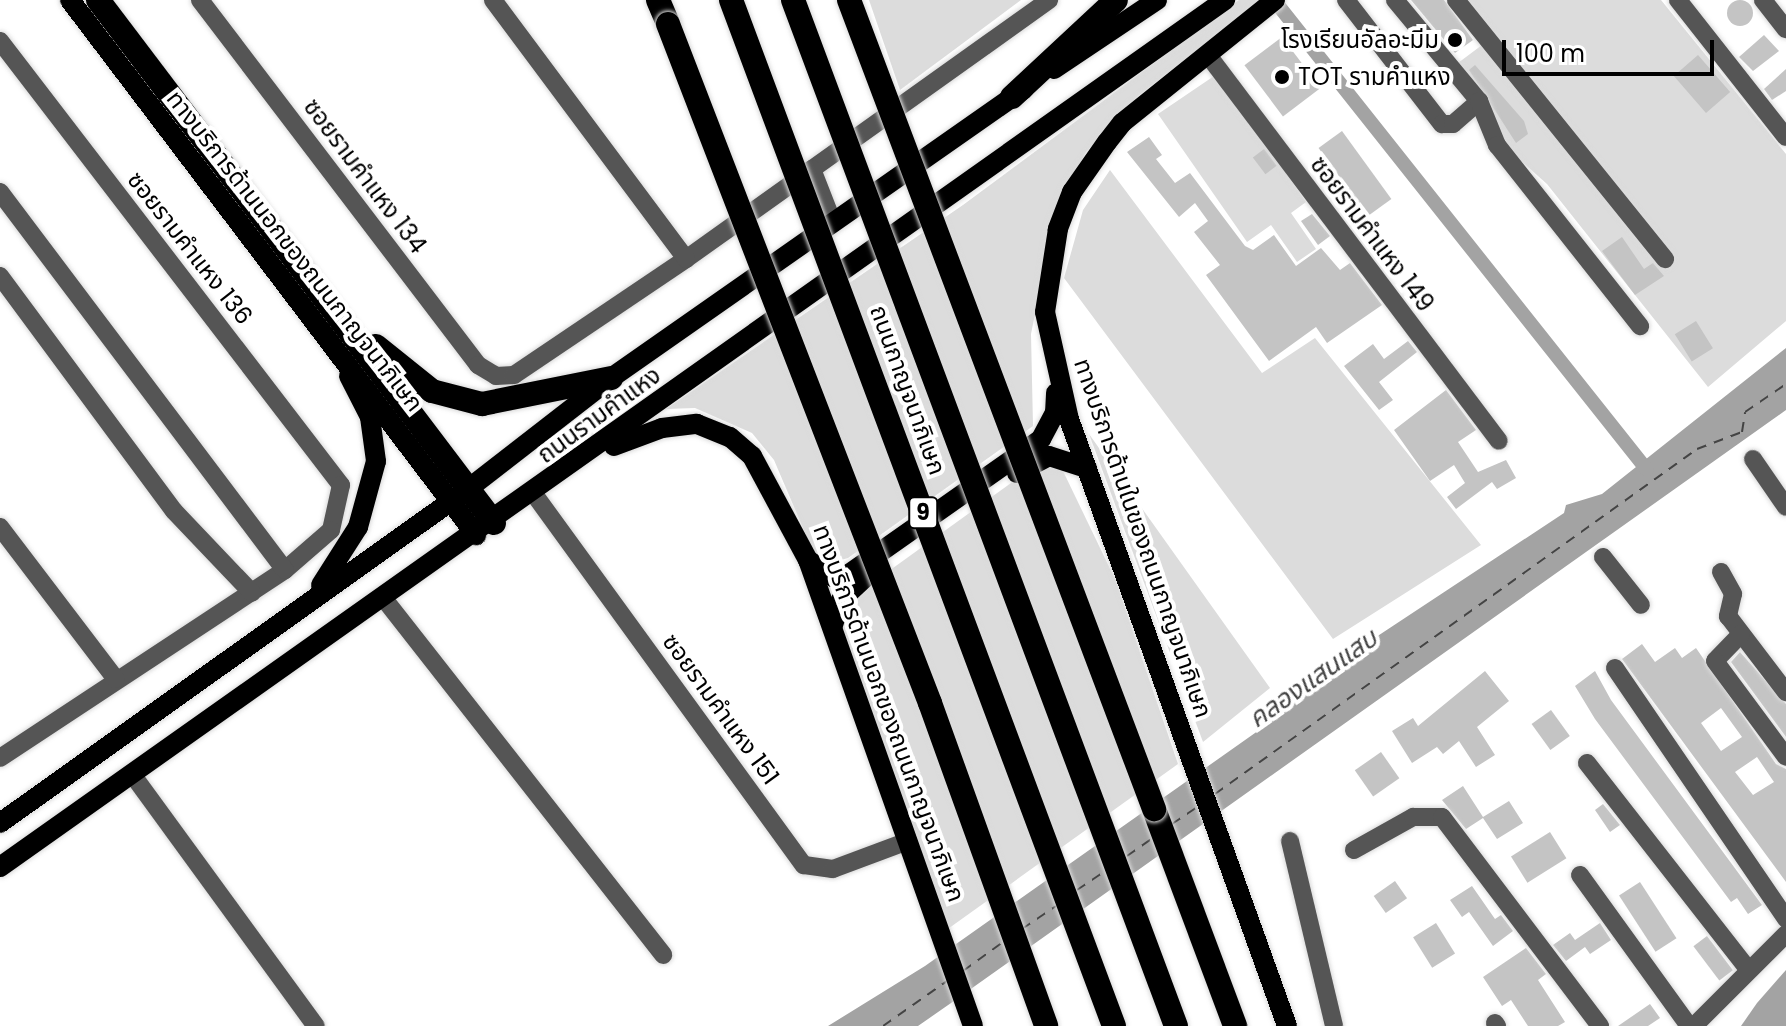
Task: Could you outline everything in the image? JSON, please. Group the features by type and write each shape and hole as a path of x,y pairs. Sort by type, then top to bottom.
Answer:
{"highway":[{"path":"98,0 327,296 485,529"},
{"path":"658,0 919,673 1046,1026"},
{"name":"ถนนกาญจนาภิเษก","path":"731,0 1114,1026"},
{"name":"ถนนกาญจนาภิเษก","path":"793,0 1176,1026"},
{"path":"849,0 1235,1026"},
{"path":"1012,97 1116,0"},
{"path":"327,296 404,372 453,398 511,403 611,378"}],"main road":[{"name":"ทางบริการด้านนอกของถนนกาญจนาภิเษก","path":"70,0 334,348 460,495"},
{"name":"ถนนรามคำแหง","path":"0,823 460,495 611,378 1012,97 1157,0"},
{"name":"ถนนรามคำแหง","path":"0,867 385,600 1225,0"},
{"name":"ทางบริการด้านในของถนนกาญจนาภิเษก","path":"1275,0 1122,123 1072,192 1048,275 1045,312 1056,381 1171,694 1237,893 1287,1026"},
{"path":"312,598 358,527 376,461 370,417 334,348"},
{"path":"808,560 835,578 849,574 1041,439 1055,413 1056,381"},
{"name":"ทางบริการด้านนอกของถนนกาญจนาภิเษก","path":"590,454 662,428 697,424 730,437 752,456 808,560 973,1026"},
{"path":"833,625 854,584 1036,459 1064,459 1087,468"}],"street":[{"name":"ซอยรามคำแหง 134","path":"200,0 478,365 496,376 514,375 686,259"},
{"path":"493,0 686,259 1049,0"},
{"path":"1346,0 1442,124 1453,124 1479,101"},
{"path":"1395,0 1479,101 1497,145 1640,326"},
{"path":"1456,0 1665,259"},
{"path":"1678,0 1786,137"},
{"path":"1763,0 1786,29"},
{"name":"ซอยรามคำแหง 136","path":"0,41 341,485 331,530 285,570"},
{"name":"ซอยรามคำแหง 149","path":"1208,55 1499,441"},
{"path":"812,169 833,223"},
{"path":"0,192 285,570 0,758"},
{"path":"0,276 174,511 252,593"},
{"path":"1753,459 1786,507"},
{"name":"ซอยรามคำแหง 151","path":"534,494 804,865 833,869 908,841"},
{"path":"0,527 116,679"},
{"path":"1603,557 1641,605"},
{"path":"1721,572 1733,594 1728,616 1786,692"},
{"path":"385,600 663,955"},
{"path":"1741,634 1715,661 1786,757"},
{"path":"1615,668 1786,919"},
{"path":"1587,763 1748,969"},
{"path":"132,774 316,1026"},
{"path":"1354,850 1413,817 1442,817 1600,1026"},
{"path":"1290,841 1334,1026"},
{"path":"1580,875 1692,1026 1748,969 1783,942"}],"shaded area":[{"path":"869,0 1021,0 900,90"},
{"path":"1239,0 1261,0 1138,96 1086,152 1056,209 1031,334 1033,426 848,558 830,563 812,549 774,460 752,433 695,408 666,409 963,205"},
{"path":"1461,0 1661,0 1786,154 1786,321 1708,387 1547,184 1501,143 1458,63 1490,39"},
{"path":"1217,74 1306,202 1291,213 1316,249 1297,262 1271,225 1247,242 1158,114"},
{"path":"1110,170 1262,373 1315,338 1481,545 1333,639 1064,278 1083,210"},
{"path":"1786,348 1786,410 951,1003 918,1026 828,1026 925,966 1255,733 1364,645 1564,513 1566,505 1602,494"},
{"path":"1089,434 1270,688 1203,742"},
{"path":"1051,463 1063,471 1115,579 1178,764 945,931 840,623 850,599 1036,465"},
{"path":"1786,970 1786,1026 1741,1026 1757,1003"}],"building":[{"path":"1411,0 1444,0 1473,40 1455,53"},
{"path":"1740,0 1749,4 1753,13 1749,22 1740,26 1731,22 1727,13 1731,4"},
{"path":"1764,35 1779,51 1753,71 1739,57"},
{"name":"TOT รามคำแหง","path":"1282,37 1321,88 1283,116 1244,65"},
{"path":"1698,55 1730,92 1706,113 1674,76"},
{"path":"1475,65 1524,121 1528,134 1516,143 1469,70"},
{"path":"1786,69 1786,91 1772,100 1764,89"},
{"path":"1342,131 1391,199 1368,216 1319,148"},
{"path":"1149,137 1162,155 1156,159 1175,183 1190,173 1245,246 1253,250 1274,235 1296,266 1321,248 1340,270 1350,263 1382,305 1327,343 1316,327 1269,361 1206,275 1220,265 1194,232 1208,221 1195,203 1179,217 1127,152"},
{"path":"1264,149 1277,166 1265,174 1253,157"},
{"path":"1312,214 1330,236 1318,245 1301,221"},
{"path":"1622,237 1644,269 1653,263 1664,276 1635,295 1602,251"},
{"path":"1696,321 1713,348 1692,361 1675,334"},
{"path":"1408,341 1417,352 1379,382 1393,400 1379,410 1344,366 1373,344 1384,359"},
{"path":"1446,390 1476,430 1458,442 1478,472 1506,460 1516,478 1497,489 1492,482 1456,509 1447,497 1465,483 1454,465 1430,481 1394,430"},
{"path":"1642,644 1655,662 1675,648 1682,658 1696,648 1776,764 1786,769 1786,882 1622,659","holes":["1721,708 1742,737 1721,751 1701,723","1757,757 1774,782 1753,795 1735,772"]},
{"path":"1740,652 1786,704 1786,737 1731,662"},
{"path":"1485,671 1509,701 1477,727 1495,755 1476,767 1459,741 1443,754 1437,747 1412,763 1392,731 1413,718 1418,726"},
{"path":"1595,671 1611,700 1762,905 1748,914 1737,898 1731,902 1595,719 1575,686"},
{"path":"1551,710 1570,736 1550,750 1532,724"},
{"path":"1381,752 1399,778 1373,797 1355,770"},
{"path":"1463,786 1483,817 1509,801 1523,823 1497,839 1483,818 1466,829 1442,800"},
{"path":"1603,804 1620,825 1610,832 1595,810"},
{"path":"1550,832 1566,858 1527,883 1511,856"},
{"path":"1395,881 1407,898 1386,913 1374,896"},
{"path":"1640,882 1676,938 1656,952 1619,896"},
{"path":"1472,886 1495,919 1501,915 1513,931 1493,946 1469,912 1462,917 1450,900"},
{"path":"1436,923 1455,954 1432,968 1413,937"},
{"path":"1600,923 1611,940 1590,954 1585,947 1566,961 1553,945 1570,933 1575,940"},
{"path":"1707,936 1733,970 1719,981 1693,946"},
{"path":"1526,948 1546,974 1538,980 1565,1022 1558,1026 1528,1026 1511,1000 1502,1006 1483,977"},
{"path":"1650,1004 1660,1018 1648,1026 1618,1026"}],"waterway":[{"path":"1274,0 1647,470"}],"ferry route":[{"path":"1215,794 1697,449 1742,432 1745,412 1786,384"},
{"path":"1172,824 1197,807"},
{"path":"1127,856 1154,837"},
{"path":"1077,890 1105,871"},
{"path":"1022,929 1056,906"},
{"path":"963,971 1003,942"},
{"path":"883,1026 947,981"}],"place":[{"name":"โรงเรียนอัลอะมีม","path":"1455,40"},
{"name":"TOT รามคำแหง","path":"1282,77"}],"water label":[{"name":"คลองแสนแสบ","path":"1313,679"}]}
